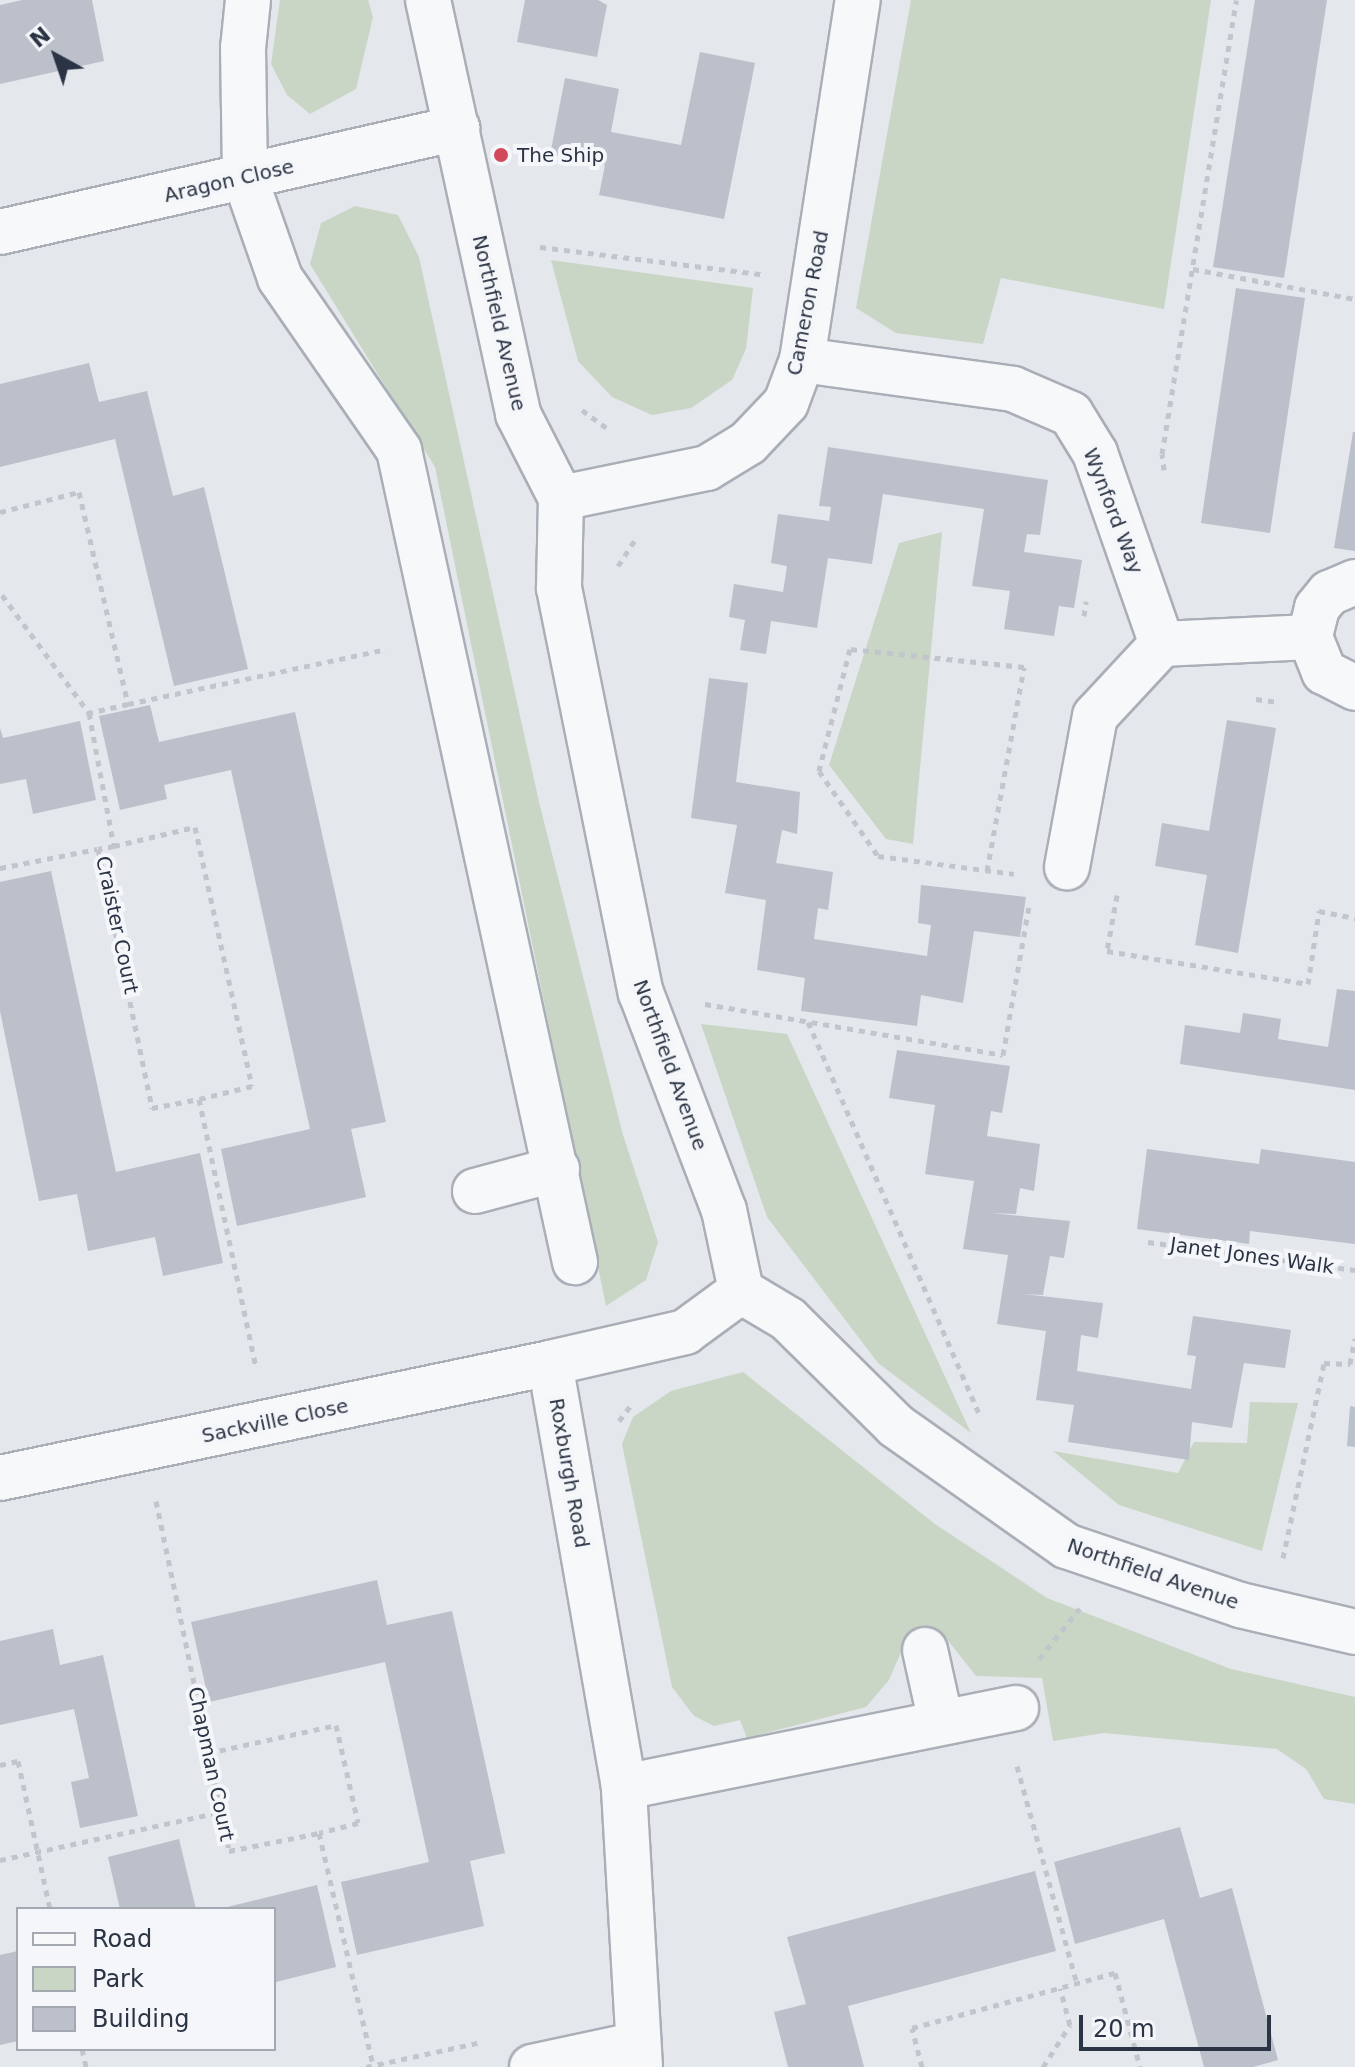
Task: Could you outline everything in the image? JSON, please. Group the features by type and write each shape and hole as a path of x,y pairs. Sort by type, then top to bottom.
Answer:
{"street":[{"path":"248,0 243,48 245,178 280,278 399,450 575,1262"},
{"name":"Northfield Avenue","path":"428,0 518,414 561,498 559,588 641,993 724,1210 741,1291 788,1319 896,1426 1066,1546 1240,1605 1355,1632"},
{"name":"Cameron Road","path":"561,498 707,468 748,443 786,403 802,360 858,0"},
{"name":"Aragon Close","path":"0,232 457,128"},
{"name":"Wynford Way","path":"802,360 1013,389 1071,414 1095,453 1162,644"},
{"path":"1355,582 1329,593 1317,608 1310,637 1324,672 1355,688"},
{"path":"1049,878 1095,716 1162,644 1310,637"},
{"path":"475,1191 557,1169"},
{"path":"550,1363 685,1332 741,1291"},
{"name":"Sackville Close","path":"0,1478 550,1363"},
{"name":"Roxburgh Road","path":"550,1363 624,1787 638,2056"},
{"path":"925,1650 941,1722"},
{"path":"624,1787 941,1722 1022,1689"},
{"path":"532,2067 638,2056"}],"path":[{"path":"1165,478 1162,454 1236,0"},
{"path":"528,245 769,275"},
{"path":"1193,269 1355,299"},
{"path":"572,401 617,434"},
{"path":"0,512 79,492 128,704"},
{"path":"614,575 627,548 639,537"},
{"path":"1084,616 1088,586"},
{"path":"0,587 1,595 89,713 440,638"},
{"path":"987,871 1024,667 850,649 819,771 878,856 1023,876"},
{"path":"1247,698 1291,709"},
{"name":"Craister Court","path":"89,713 114,846 98,849 152,1108 199,1099"},
{"path":"114,846 195,827 252,1086 199,1099 268,1422"},
{"path":"0,868 98,849"},
{"path":"641,993 1003,1055 1049,878"},
{"path":"1119,888 1107,951 1308,984 1319,911 1355,918"},
{"path":"808,1022 986,1430"},
{"name":"Janet Jones Walk","path":"1148,1242 1355,1270"},
{"path":"1281,1569 1324,1363 1350,1364 1355,1338"},
{"path":"616,1424 640,1398"},
{"name":"Chapman Court","path":"144,1448 229,1851 319,1833"},
{"path":"1068,1598 1097,1611"},
{"path":"1022,1689 1082,1605"},
{"path":"208,1753 336,1725 358,1823 319,1833 370,2066 491,2041"},
{"path":"1015,1759 1077,1984"},
{"path":"0,1765 18,1761 50,1907"},
{"path":"0,1860 221,1812"},
{"path":"922,2067 912,2028 1115,1973 1140,2067"},
{"path":"1043,2067 1070,2025 1060,1988"}],"green space":[{"path":"280,0 368,0 373,17 356,89 310,114 287,95 271,64"},
{"path":"911,0 1211,0 1164,309 1001,278 983,344 896,333 856,308"},
{"path":"355,206 398,215 419,257 539,802 623,1135 658,1242 646,1280 606,1306 435,467 310,264 321,223"},
{"path":"551,260 753,288 746,349 732,380 691,408 652,415 612,397 578,361"},
{"path":"942,532 913,844 886,839 829,765 899,543"},
{"path":"701,1024 787,1034 971,1433 878,1363 767,1217"},
{"path":"743,1372 935,1524 1047,1598 1231,1669 1355,1697 1355,1804 1324,1799 1306,1769 1277,1749 1103,1733 1053,1741 1042,1678 976,1676 946,1638 904,1645 889,1680 866,1707 747,1738 740,1720 714,1726 694,1716 672,1687 622,1444 633,1417 671,1391"},
{"path":"1250,1402 1298,1403 1262,1551 1119,1505 1053,1451 1178,1473 1194,1442 1247,1443"}],"building":[{"path":"22,0 92,0 104,61 0,84 0,5"},
{"path":"525,0 598,0 607,5 597,57 517,42"},
{"path":"1255,0 1327,0 1284,278 1213,267"},
{"path":"700,52 755,63 724,219 599,195 605,165 550,155 565,78 619,89 611,132 681,145"},
{"path":"1236,288 1305,298 1270,533 1201,523"},
{"path":"89,363 99,402 147,391 173,496 204,487 248,669 174,686 115,439 0,467 0,384"},
{"path":"1355,432 1355,551 1334,548"},
{"path":"828,447 1048,480 1040,535 1027,534 1024,552 1082,560 1074,608 1059,606 1054,636 1004,629 1010,591 972,586 984,509 883,494 872,564 828,558 817,628 771,621 766,654 740,650 745,620 729,617 734,584 783,592 787,566 771,563 778,514 829,521 831,507 819,506"},
{"path":"709,678 748,683 736,782 800,792 797,834 782,830 776,863 833,872 828,910 818,908 814,939 927,956 931,925 918,923 921,885 1026,897 1020,937 974,931 963,1003 921,995 917,1026 801,1011 805,978 757,970 766,900 725,893 737,825 691,818"},
{"path":"150,705 159,742 295,712 386,1122 351,1129 366,1197 237,1226 221,1149 310,1129 231,770 164,785 167,799 120,810 99,716"},
{"path":"1227,720 1276,728 1238,953 1195,945 1207,875 1155,866 1162,823 1209,831"},
{"path":"80,721 96,800 33,814 26,779 0,784 0,728 3,738"},
{"path":"51,871 116,1172 200,1153 223,1263 163,1276 155,1237 88,1251 77,1194 39,1201 0,1011 0,882"},
{"path":"1337,989 1355,991 1355,1090 1180,1064 1185,1025 1240,1033 1243,1013 1281,1019 1278,1039 1328,1047"},
{"path":"897,1050 1010,1066 1002,1113 991,1111 987,1136 1040,1144 1034,1191 1020,1188 1016,1214 991,1213 1070,1221 1064,1258 1050,1256 1043,1295 1023,1294 1103,1303 1098,1338 1081,1335 1077,1371 1191,1389 1196,1356 1187,1355 1193,1316 1291,1330 1285,1368 1244,1363 1232,1428 1192,1422 1189,1460 1068,1442 1074,1405 1036,1400 1046,1331 997,1324 1008,1255 963,1249 974,1181 925,1174 935,1105 889,1098"},
{"path":"1147,1149 1259,1164 1261,1149 1355,1162 1355,1244 1250,1231 1249,1244 1137,1229"},
{"path":"1350,1406 1355,1407 1355,1447 1347,1446"},
{"path":"377,1580 387,1625 452,1611 505,1853 470,1861 484,1926 357,1955 341,1882 429,1862 385,1662 209,1702 191,1622"},
{"path":"53,1629 60,1665 103,1655 138,1816 80,1828 71,1782 89,1778 74,1709 0,1725 0,1641"},
{"path":"1180,1827 1200,1898 1232,1888 1278,2060 1253,2067 1204,2067 1164,1919 1075,1944 1054,1862"},
{"path":"179,1839 196,1907 120,1907 108,1857"},
{"path":"1035,1871 1056,1951 848,2006 864,2067 788,2067 774,2012 806,2004 787,1937"},
{"path":"317,1885 336,1967 276,1982 276,1907 227,1907"},
{"path":"16,1951 16,2041 0,2045 0,1955"}],"place":[{"name":"The Ship","path":"501,155"}]}
